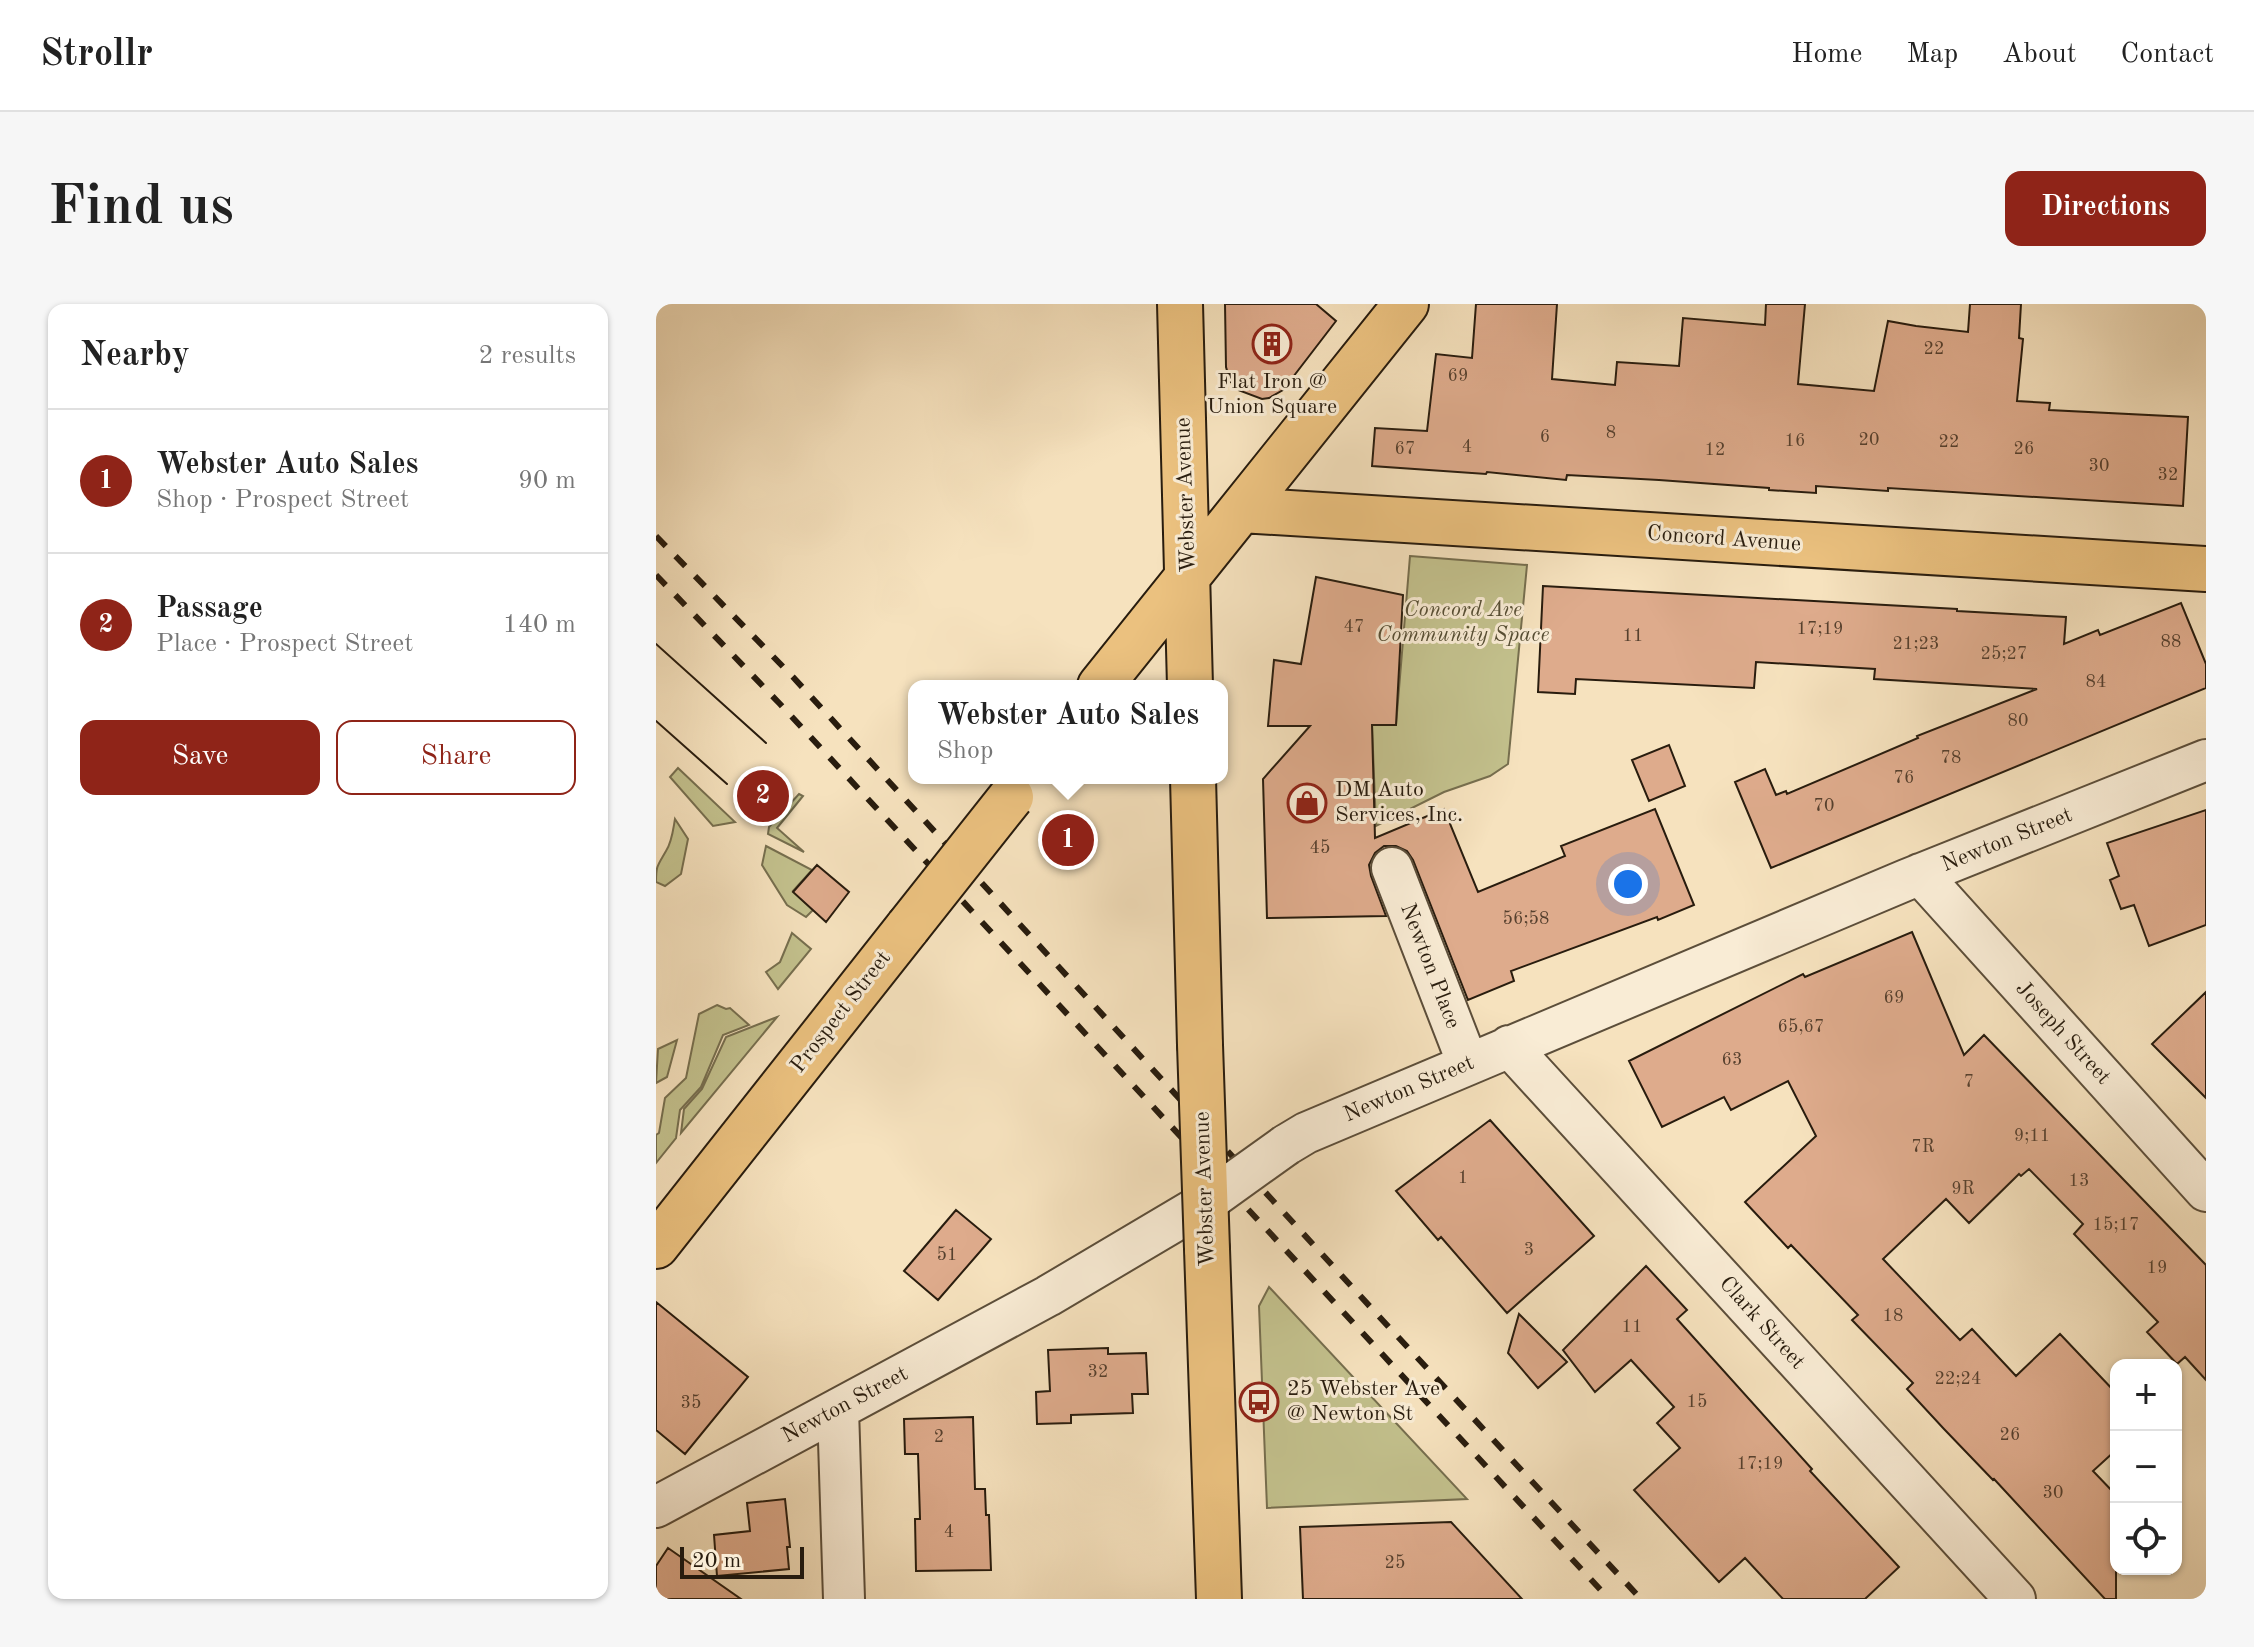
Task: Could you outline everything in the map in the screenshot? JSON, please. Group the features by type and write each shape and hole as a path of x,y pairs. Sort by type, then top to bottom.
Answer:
{"main road":[{"name":"Webster Avenue","path":"1180,304 1190,680"},
{"path":"1105,680 1406,304"},
{"name":"Concord Avenue","path":"1241,510 2206,569"},
{"name":"Webster Avenue","path":"1193,784 1200,1045 1197,1223 1219,1599"},
{"name":"Prospect Street","path":"656,1246 1019,788"}],"street":[{"name":"Newton Street","path":"656,1507 1048,1296 1197,1223 1286,1145 1314,1129 1920,874 2206,760"},
{"name":"Newton Place","path":"1392,868 1468,1064"},
{"name":"Joseph Street","path":"1920,874 2206,1191"},
{"name":"Clark Street","path":"1509,1046 2015,1599"},
{"path":"838,1409 844,1599"}],"green space":[{"name":"Concord Ave Community Space","path":"1410,556 1527,565 1508,764 1490,776 1444,792 1376,826 1372,725 1396,725"},
{"path":"678,768 735,822 713,826 670,777"},
{"path":"799,794 803,796 777,828 804,852 768,834 769,827"},
{"path":"675,819 688,839 681,874 665,886 656,882 656,872 670,844"},
{"path":"766,846 812,870 793,891 813,910 806,917 787,905 762,865"},
{"path":"792,933 811,949 778,989 766,972 780,962"},
{"path":"717,1005 730,1008 749,1025 723,1035 701,1087 680,1110 676,1138 656,1163 656,1135 659,1133 665,1098 686,1078 699,1014"},
{"path":"777,1017 681,1133 684,1109 702,1089 726,1037"},
{"path":"677,1040 667,1077 656,1083 658,1049"},
{"path":"1269,1287 1467,1499 1267,1508 1259,1306"}],"building":[{"name":"Flat Iron @ Union Square","path":"1225,304 1316,304 1336,321 1283,390 1262,399 1238,390 1230,381 1226,367"},
{"path":"1476,304 1557,304 1552,379 1615,385 1617,362 1679,366 1683,318 1765,325 1766,304 1805,304 1798,384 1874,391 1888,321 1968,332 1970,304 2021,304 2019,338 2023,339 2017,401 2050,403 2049,410 2188,417 2183,506 1888,488 1888,491 1816,486 1816,493 1659,480 1567,475 1566,480 1372,466 1375,428 1427,431 1436,354 1472,358"},
{"path":"1316,577 1403,595 1396,725 1372,725 1375,838 1444,809 1478,892 1565,856 1561,846 1655,809 1694,905 1511,971 1514,981 1468,1000 1413,860 1407,851 1396,846 1384,846 1375,853 1369,865 1386,916 1267,918 1263,779 1310,726 1268,726 1274,660 1301,664"},
{"path":"1543,586 2066,617 2064,644 2098,630 2100,635 2181,603 2206,664 2206,688 1771,868 1735,782 1765,769 1776,795 1786,791 1787,794 1917,736 2037,689 1874,679 1875,669 1756,662 1754,688 1576,679 1575,694 1538,692"},
{"path":"1669,745 1685,786 1649,801 1632,760"},
{"path":"2206,810 2206,925 2149,946 2134,905 2121,909 2110,880 2119,876 2107,843"},
{"path":"817,865 849,892 826,922 793,892"},
{"path":"1912,932 1964,1055 1984,1035 2206,1265 2206,1380 2185,1357 2172,1359 2147,1332 2158,1322 2074,1234 2083,1224 2029,1169 2021,1176 2019,1174 1969,1223 1946,1199 1883,1259 1960,1340 1972,1329 2016,1376 2060,1334 2110,1387 2110,1455 2093,1471 2110,1489 2110,1575 2116,1575 2116,1599 2105,1599 1944,1429 1907,1389 1913,1383 1852,1320 1858,1315 1745,1202 1816,1136 1788,1081 1731,1110 1724,1097 1662,1127 1629,1061 1803,974 1805,977"},
{"path":"2206,992 2206,1098 2152,1044"},
{"path":"1490,1120 1594,1236 1507,1313 1396,1191"},
{"path":"956,1210 991,1239 938,1300 904,1271"},
{"path":"1646,1266 1687,1310 1677,1319 1899,1567 1865,1599 1783,1599 1745,1558 1719,1582 1634,1490 1680,1448 1657,1423 1674,1407 1631,1360 1595,1392 1563,1350"},
{"path":"656,1302 748,1377 685,1454 656,1430"},
{"path":"1519,1314 1567,1362 1538,1388 1508,1353"},
{"path":"1108,1348 1108,1354 1146,1353 1148,1394 1132,1394 1133,1413 1071,1415 1071,1423 1037,1424 1036,1392 1050,1391 1048,1350"},
{"path":"973,1417 975,1489 985,1489 991,1570 916,1571 915,1519 920,1519 918,1454 905,1454 904,1419"},
{"path":"785,1499 789,1569 717,1576 714,1535 750,1531 747,1503"},
{"path":"1451,1522 1522,1599 1303,1599 1300,1527"},
{"path":"668,1548 741,1599 656,1599 656,1566"}],"tram line":[{"path":"656,644 766,743"},
{"path":"656,721 727,784"}],"railway":[{"path":"656,536 793,677 1641,1599"},
{"path":"656,575 780,704 1609,1599"}],"place":[{"name":"Flat Iron @ Union Square","path":"1272,344"},
{"name":"Passage","path":"763,796"},
{"name":"DM Auto Services, Inc.","path":"1307,803"},
{"name":"Webster Auto Sales","path":"1068,840"},
{"name":"25 Webster Ave @ Newton St","path":"1259,1402"}]}
